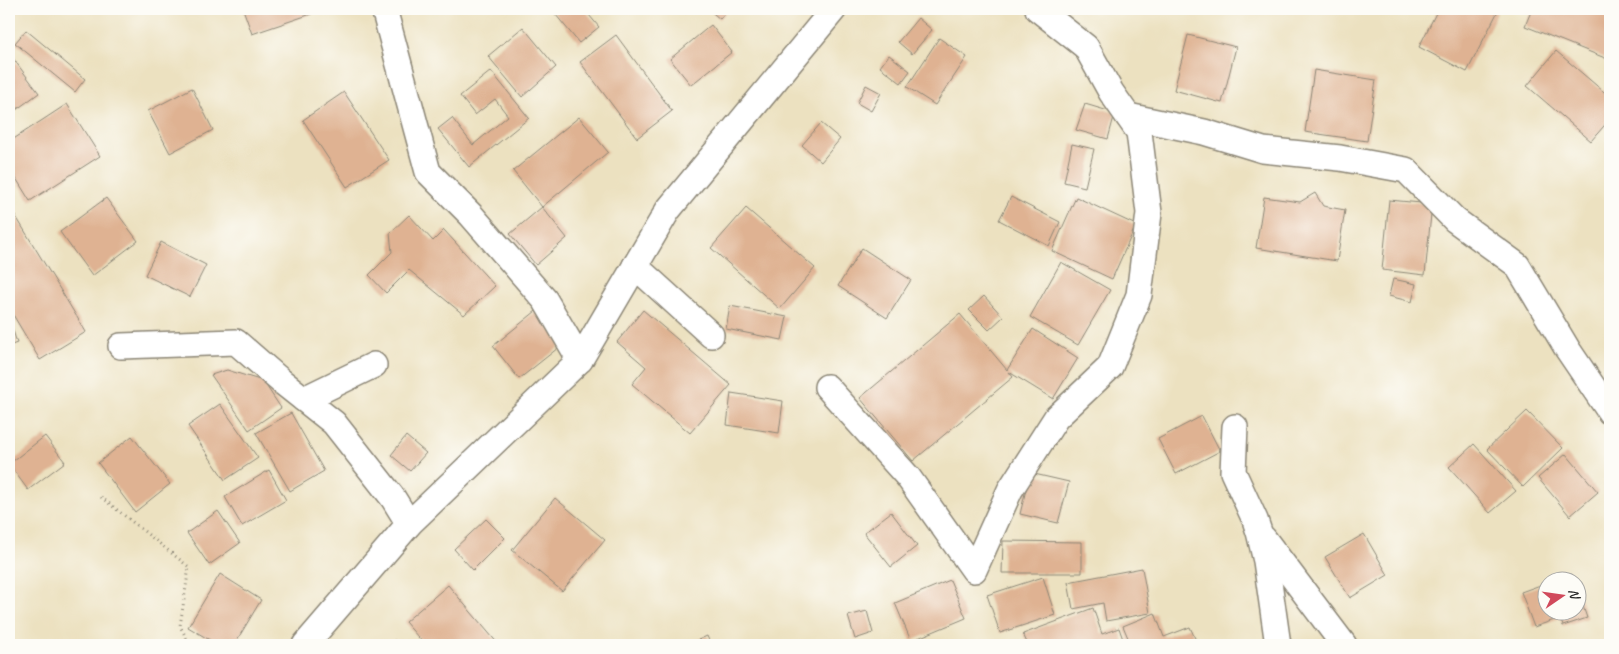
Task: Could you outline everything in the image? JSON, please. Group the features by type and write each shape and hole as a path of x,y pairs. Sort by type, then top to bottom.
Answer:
{"street":[{"path":"384,9 428,172 471,215 545,300 580,360"},
{"path":"304,645 409,524 580,360 668,210 834,9"},
{"path":"827,387 908,478 974,570 1010,490 1056,418 1110,367 1139,295 1149,213 1139,132 1111,92 1086,47 1038,9"},
{"path":"1128,116 1204,132 1263,150 1340,158 1406,170 1455,220 1518,265 1568,350 1610,412"},
{"path":"635,266 711,335"},
{"path":"121,346 236,342 334,423 393,498 409,524"},
{"path":"304,399 374,365"},
{"path":"1235,427 1232,472 1259,532 1266,561 1278,645"},
{"path":"1259,532 1344,645"}],"path":[{"path":"101,497 189,567 180,626 190,645"}],"building":[{"path":"243,9 326,9 252,34"},
{"path":"551,9 584,9 599,27 579,43"},
{"path":"708,9 728,9 720,19"},
{"path":"1438,9 1489,9 1497,13 1467,72 1419,47"},
{"path":"1532,9 1610,9 1610,60 1525,26"},
{"path":"918,18 932,30 912,54 898,42"},
{"path":"711,25 732,52 691,85 670,59"},
{"path":"523,27 556,67 522,97 488,56"},
{"path":"26,30 85,79 75,92 15,43"},
{"path":"616,35 672,111 637,138 580,62"},
{"path":"1188,35 1236,47 1222,103 1174,90"},
{"path":"939,38 967,57 935,105 907,87"},
{"path":"1556,51 1610,97 1610,119 1591,141 1527,86"},
{"path":"9,53 39,93 9,115"},
{"path":"889,55 910,71 901,83 880,67"},
{"path":"1314,70 1376,80 1367,141 1305,132"},
{"path":"491,71 529,118 469,167 438,129 452,118 473,145 508,116 495,99 475,115 460,96"},
{"path":"866,85 881,93 871,111 857,103"},
{"path":"192,88 213,130 170,153 148,111"},
{"path":"344,92 389,160 347,187 303,120"},
{"path":"67,104 100,156 30,201 9,167 9,142"},
{"path":"1085,104 1115,113 1108,139 1076,130"},
{"path":"579,117 608,152 542,207 513,171"},
{"path":"821,123 840,139 821,162 802,145"},
{"path":"1072,144 1094,149 1085,187 1064,182"},
{"path":"1315,193 1323,206 1345,210 1337,261 1256,248 1264,197 1300,202"},
{"path":"1011,197 1060,222 1049,246 999,220"},
{"path":"1076,197 1136,225 1112,279 1052,251"},
{"path":"106,198 138,241 92,276 60,232"},
{"path":"1389,200 1432,204 1425,275 1382,270"},
{"path":"9,205 86,332 40,360 9,308"},
{"path":"542,207 567,238 536,265 510,234"},
{"path":"746,208 815,268 780,309 711,248"},
{"path":"409,215 433,241 444,230 495,286 464,315 409,270 386,293 369,275 392,252 390,233"},
{"path":"161,242 206,265 190,297 145,275"},
{"path":"862,248 911,280 887,318 838,286"},
{"path":"1061,262 1110,290 1078,345 1030,317"},
{"path":"1393,279 1416,284 1412,302 1389,296"},
{"path":"984,296 1003,317 989,330 969,310"},
{"path":"730,306 787,317 782,340 726,329"},
{"path":"643,310 731,385 690,433 632,384 646,367 617,342"},
{"path":"536,311 563,344 519,379 493,346"},
{"path":"960,314 1007,370 1033,329 1078,358 1053,399 1009,372 1013,377 913,461 860,398"},
{"path":"9,318 17,343 9,346"},
{"path":"227,370 263,381 281,408 249,430 211,375"},
{"path":"731,393 783,401 779,433 727,425"},
{"path":"220,404 258,458 225,480 188,426"},
{"path":"1527,411 1563,448 1523,487 1487,449"},
{"path":"291,413 324,471 290,491 256,433"},
{"path":"1202,416 1220,451 1176,474 1158,439"},
{"path":"45,436 65,462 28,490 9,464"},
{"path":"132,436 170,484 135,512 98,463"},
{"path":"406,436 426,453 410,471 391,455"},
{"path":"1474,444 1516,491 1490,513 1449,467"},
{"path":"1566,454 1598,492 1570,516 1538,478"},
{"path":"269,470 286,500 242,526 225,497"},
{"path":"1030,473 1069,482 1058,523 1020,514"},
{"path":"555,498 605,540 562,591 512,550"},
{"path":"218,511 240,543 209,565 187,533"},
{"path":"891,512 917,546 891,567 864,533"},
{"path":"486,519 505,538 473,570 454,549"},
{"path":"1364,534 1388,575 1350,598 1325,557"},
{"path":"1003,541 1082,542 1082,573 1002,573"},
{"path":"1142,568 1150,613 1106,621 1103,603 1073,609 1068,582"},
{"path":"220,574 261,600 234,645 218,645 188,627"},
{"path":"1043,577 1055,615 1000,633 987,595"},
{"path":"950,580 966,618 911,641 895,603"},
{"path":"448,585 499,645 425,645 405,622"},
{"path":"1536,587 1536,622 1548,622 1534,627 1521,592"},
{"path":"1093,608 1102,634 1119,628 1125,645 1028,645 1023,634"},
{"path":"867,611 873,633 855,639 848,616"},
{"path":"1155,613 1164,637 1190,627 1198,645 1131,645 1123,626"},
{"path":"1562,622 1575,622 1563,626"},
{"path":"707,636 711,645 687,645"},
{"path":"395,640 396,645 380,645"}]}
